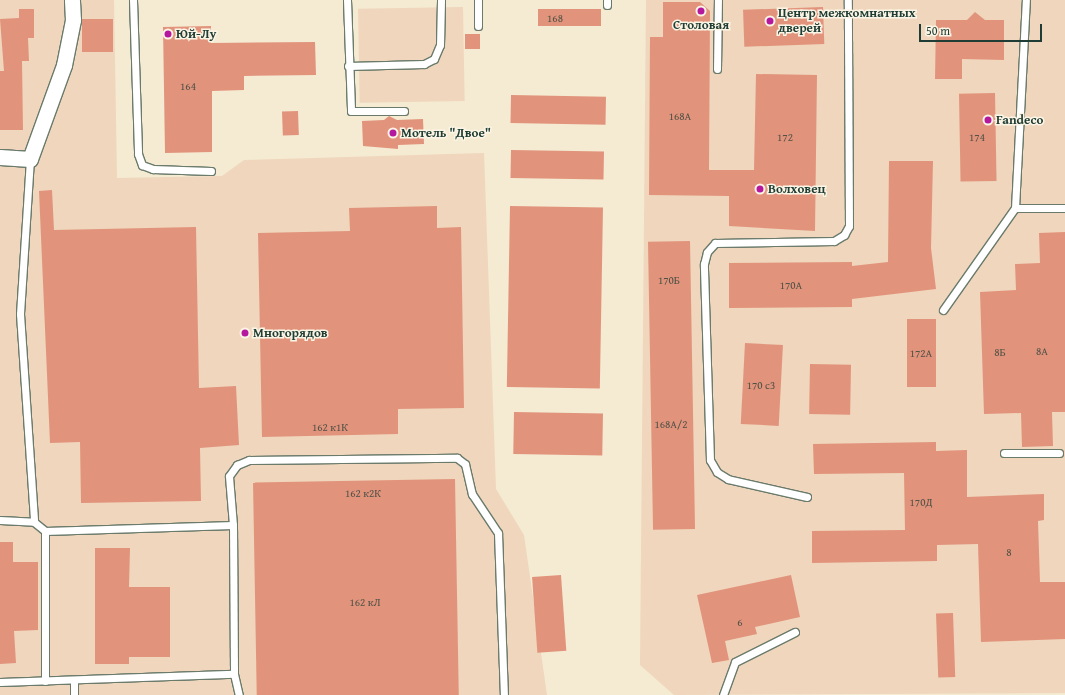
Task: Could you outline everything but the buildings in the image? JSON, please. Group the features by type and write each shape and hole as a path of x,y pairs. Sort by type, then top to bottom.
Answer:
{"street":[{"path":"0,157 30,159 64,65 73,20 72,0"}],"lane":[{"path":"134,0 138,154 142,165 153,169 211,171"},
{"path":"347,0 350,111 404,111"},
{"path":"348,66 424,64 434,59 440,45 441,0"},
{"path":"478,0 478,26"},
{"path":"717,69 718,0"},
{"path":"807,497 728,479 717,472 710,460 704,264 707,252 715,243 834,241 844,235 849,226 848,0"},
{"path":"943,310 1015,208 1026,0"},
{"path":"30,159 20,314 34,522"},
{"path":"1015,208 1065,208"},
{"path":"1004,453 1059,453"},
{"path":"239,695 234,674 233,525 229,476 237,465 249,460 457,458 465,464 472,494 498,533 504,695"},
{"path":"0,520 34,522 45,531 233,525"},
{"path":"45,531 45,681"},
{"path":"723,695 735,662 795,632"},
{"path":"0,682 234,674"},
{"path":"74,680 74,695"}],"shaded area":[{"name":"Многорядов","path":"0,0 114,0 117,178 222,176 244,160 484,153 496,489 524,535 547,695 0,695"},
{"path":"646,0 1065,0 1065,693 674,695 640,665"},
{"path":"463,7 465,101 360,103 358,9"}],"place":[{"name":"Столовая","path":"701,11"},
{"name":"Центр межкомнатных дверей","path":"770,21"},
{"name":"Юй-Лу","path":"168,34"},
{"name":"Fandeco","path":"988,120"},
{"name":"Мотель \"Двое\"","path":"393,133"},
{"name":"Волховец","path":"760,189"},
{"name":"Многорядов","path":"245,333"}]}
